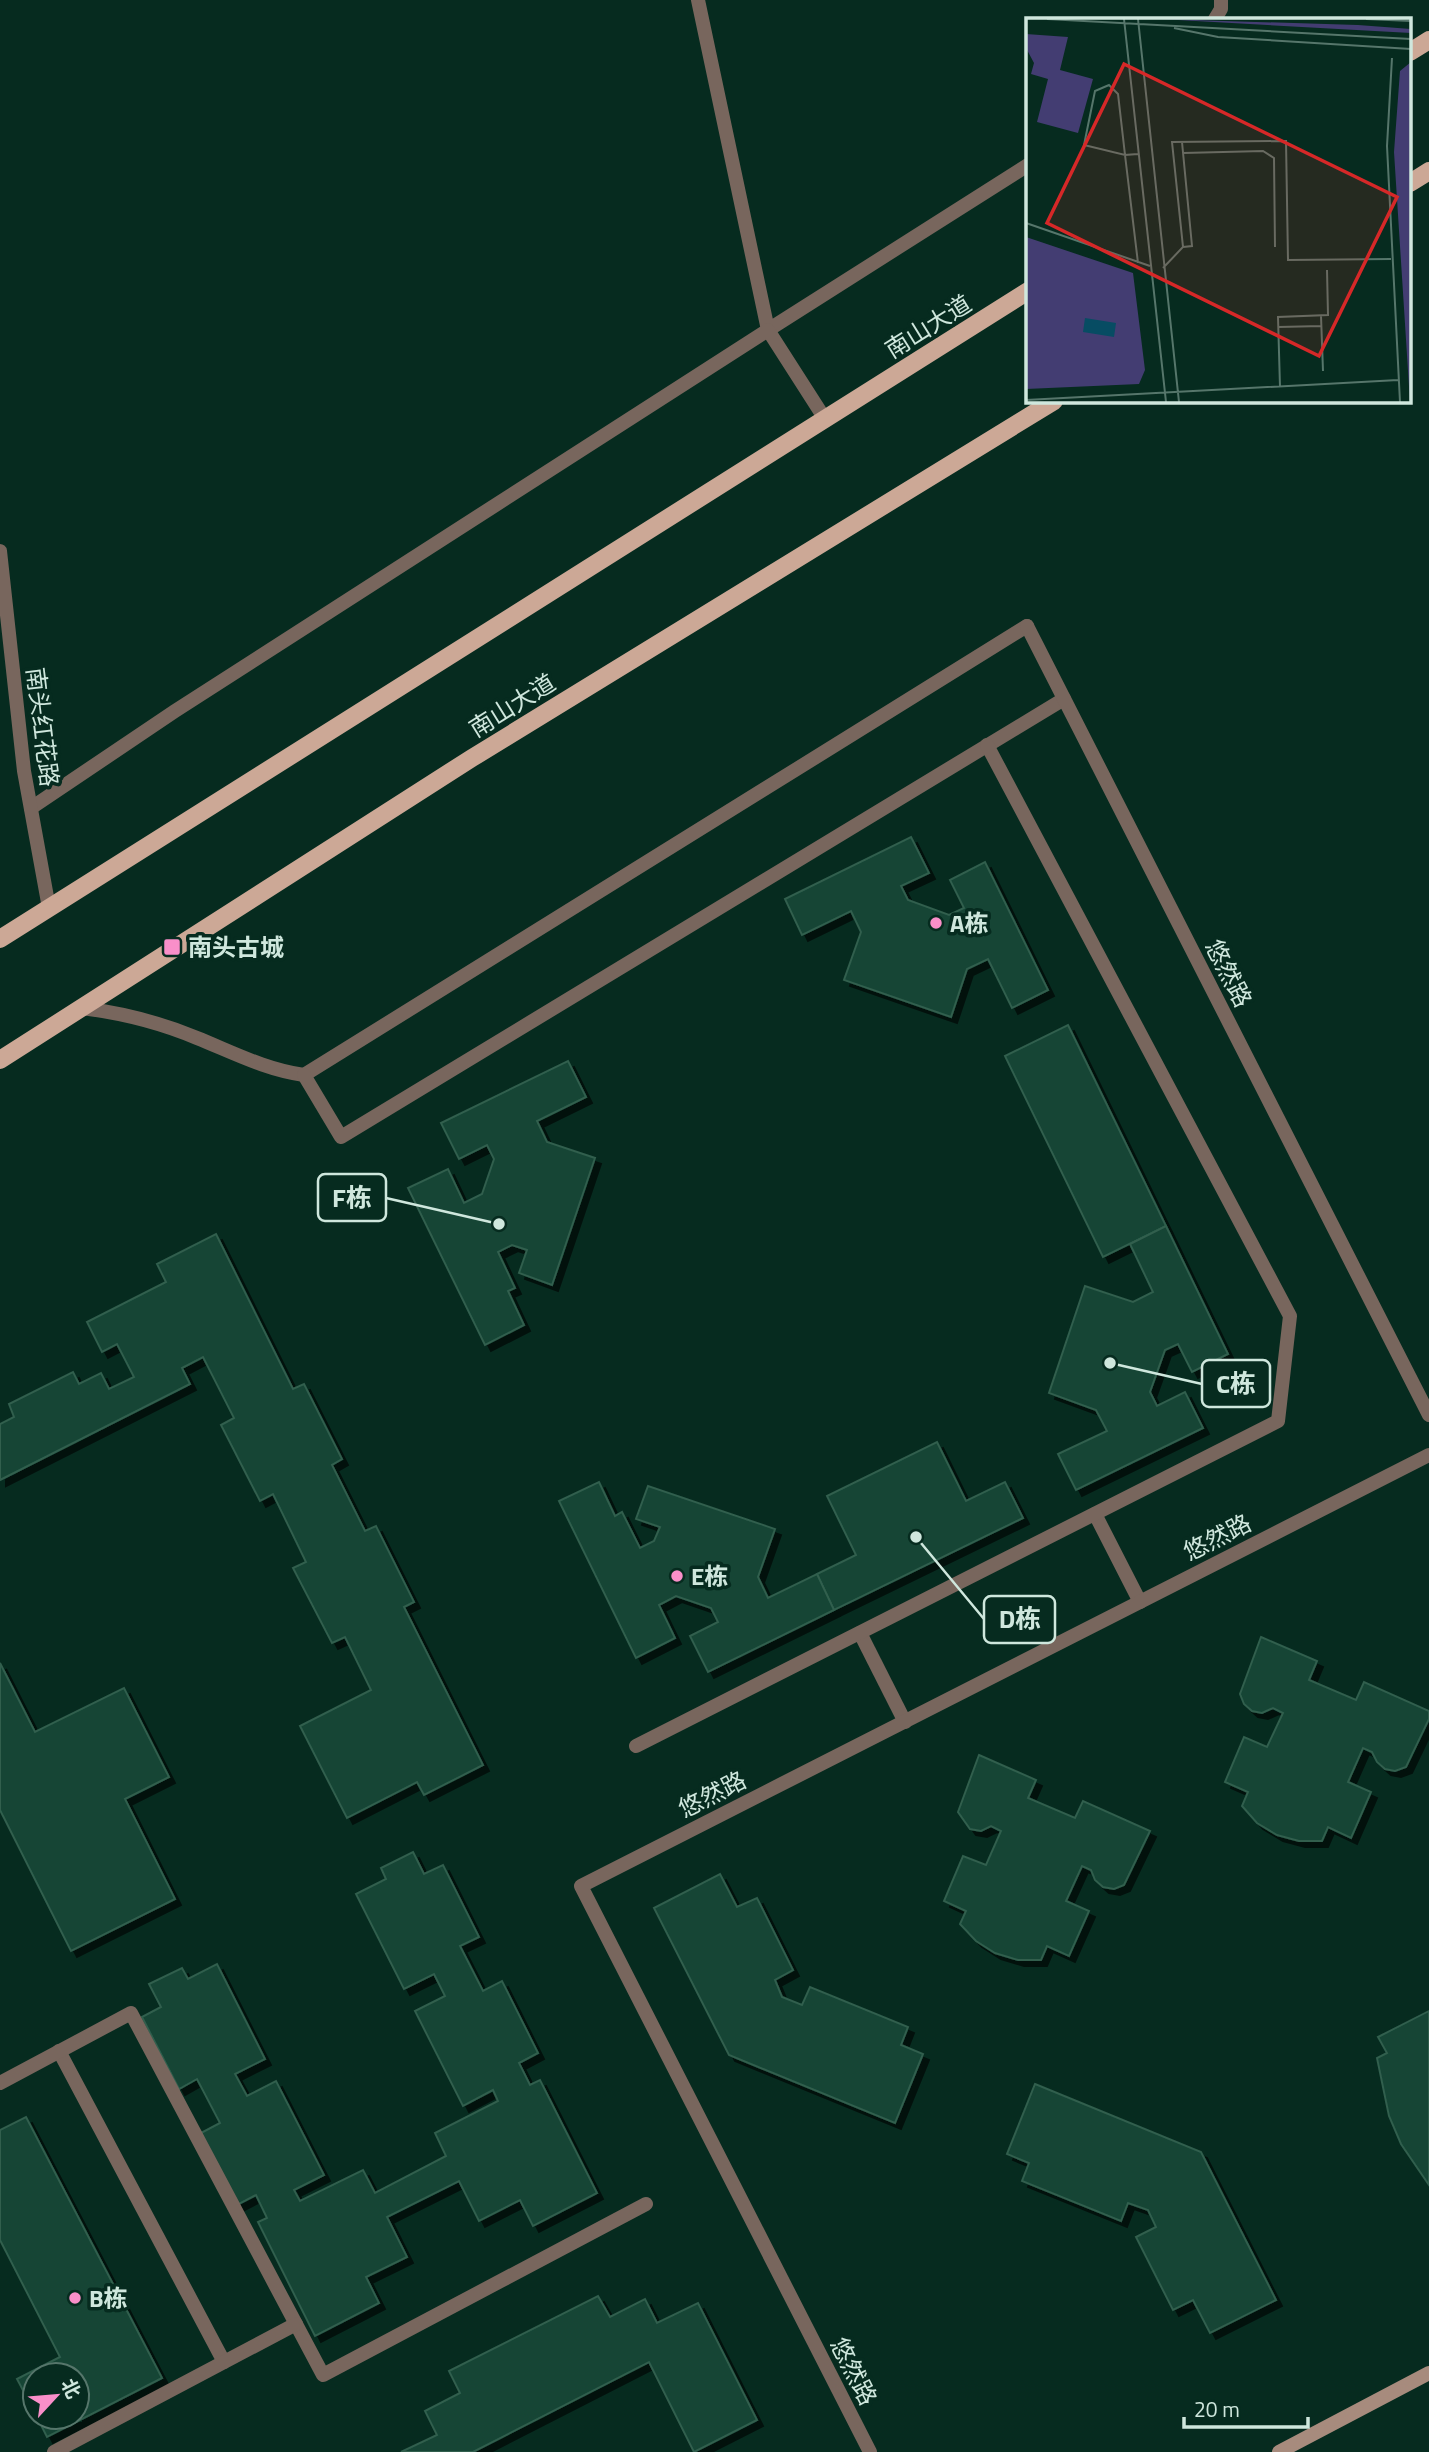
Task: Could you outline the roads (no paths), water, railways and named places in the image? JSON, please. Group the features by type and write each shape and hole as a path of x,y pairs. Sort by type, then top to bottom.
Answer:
{"main road":[{"path":"1412,51 1429,40"},
{"path":"1412,182 1429,171"},
{"name":"南山大道","path":"0,939 1026,292"},
{"name":"南山大道","path":"0,1060 484,751 1052,402"}],"street":[{"path":"698,0 768,330 825,419"},
{"path":"1216,18 1221,9 1221,0"},
{"path":"31,808 175,711 1026,166"},
{"name":"南头红花路","path":"0,551 24,771 49,908"},
{"name":"悠然路","path":"304,1075 1027,626 1429,1415"},
{"path":"82,1008 126,1013 194,1036 277,1071 304,1075 341,1138 1064,699"},
{"path":"636,1746 1278,1421 1290,1317 987,745"},
{"name":"悠然路","path":"870,2452 581,1886 1429,1455"},
{"path":"1095,1514 1140,1602"},
{"path":"860,1633 905,1722"},
{"path":"0,2083 131,2013 323,2375 646,2204"},
{"path":"59,2051 224,2362"},
{"path":"54,2452 296,2324"},
{"path":"1279,2452 1429,2373"}],"place":[{"name":"A栋","path":"936,923"},
{"name":"南头古城","path":"172,947"},
{"name":"F栋","path":"499,1224"},
{"name":"C栋","path":"1110,1363"},
{"name":"D栋","path":"916,1537"},
{"name":"E栋","path":"677,1576"},
{"name":"B栋","path":"75,2298"}]}
